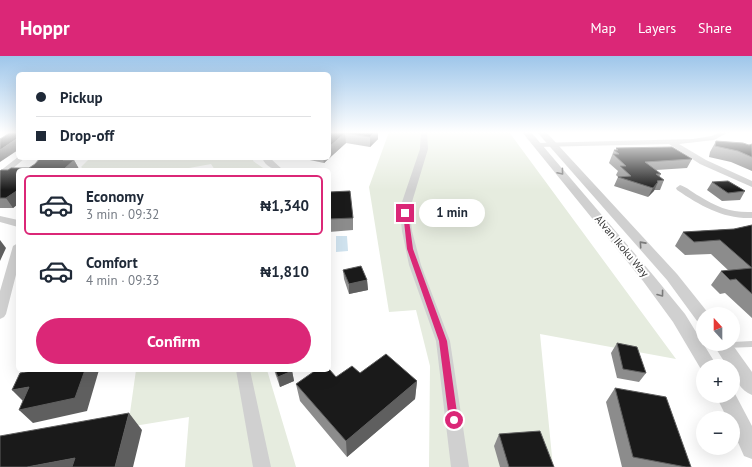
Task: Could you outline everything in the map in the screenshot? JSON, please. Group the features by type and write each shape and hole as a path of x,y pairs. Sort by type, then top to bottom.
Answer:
{"street":[{"path":"424,151 420,165 409,191 406,222 410,249 415,266 443,341 460,467"},
{"name":"Alvan Ikoku Way","path":"542,151 648,278 679,318 704,359"},
{"name":"Alvan Ikoku Way","path":"559,151 672,277 696,308"},
{"path":"686,151 703,162 752,184"},
{"path":"0,176 19,160"},
{"path":"267,160 276,168"},
{"path":"680,188 708,206 721,212 734,215 752,215"},
{"path":"0,219 16,223"},
{"path":"0,314 16,254"},
{"path":"727,351 752,387"},
{"path":"243,372 262,467"},
{"path":"730,403 752,448"}],"lane":[{"path":"740,344 752,344"}],"shaded area":[{"path":"382,151 523,151 676,359 540,334 553,467 429,467 430,366 416,310 389,312 369,187"},
{"path":"88,160 253,160 263,168 214,168 211,164 189,168 81,167"},
{"path":"136,372 268,372 296,467 185,467 189,417 128,427"}],"water":[{"path":"336,236 347,236 348,251 336,252"}],"building":[{"path":"615,151 679,151 692,159 645,162 661,174 656,174 664,180 657,181 658,182 653,188 618,177 631,176 620,166 626,166 613,154 619,154"},
{"path":"738,151 752,151 752,157"},
{"path":"38,160 74,160 65,168 29,168"},
{"path":"16,168 16,191 6,198 0,198 0,171"},
{"path":"728,181 745,191 728,193 712,182"},
{"path":"350,191 353,218 331,219 331,192"},
{"path":"752,225 752,268 720,240 694,242 683,232 734,229"},
{"path":"361,266 367,280 349,284 343,270"},
{"path":"752,268 752,294 736,279 730,280 721,271"},
{"path":"617,343 637,347 646,373 623,369"},
{"path":"386,354 417,381 346,441 296,384 313,372 331,371 336,377 352,366 360,373"},
{"path":"84,372 75,398 19,410 29,387 12,390 20,373"},
{"path":"276,372 290,372 278,377"},
{"path":"615,388 666,397 691,467 633,457"},
{"path":"129,413 115,467 72,467 75,458 27,467 0,467 0,436"},
{"path":"540,431 554,467 509,467 499,434"}],"route":[{"path":"405,213 410,249 415,266 422,281 443,341 454,420"}]}
